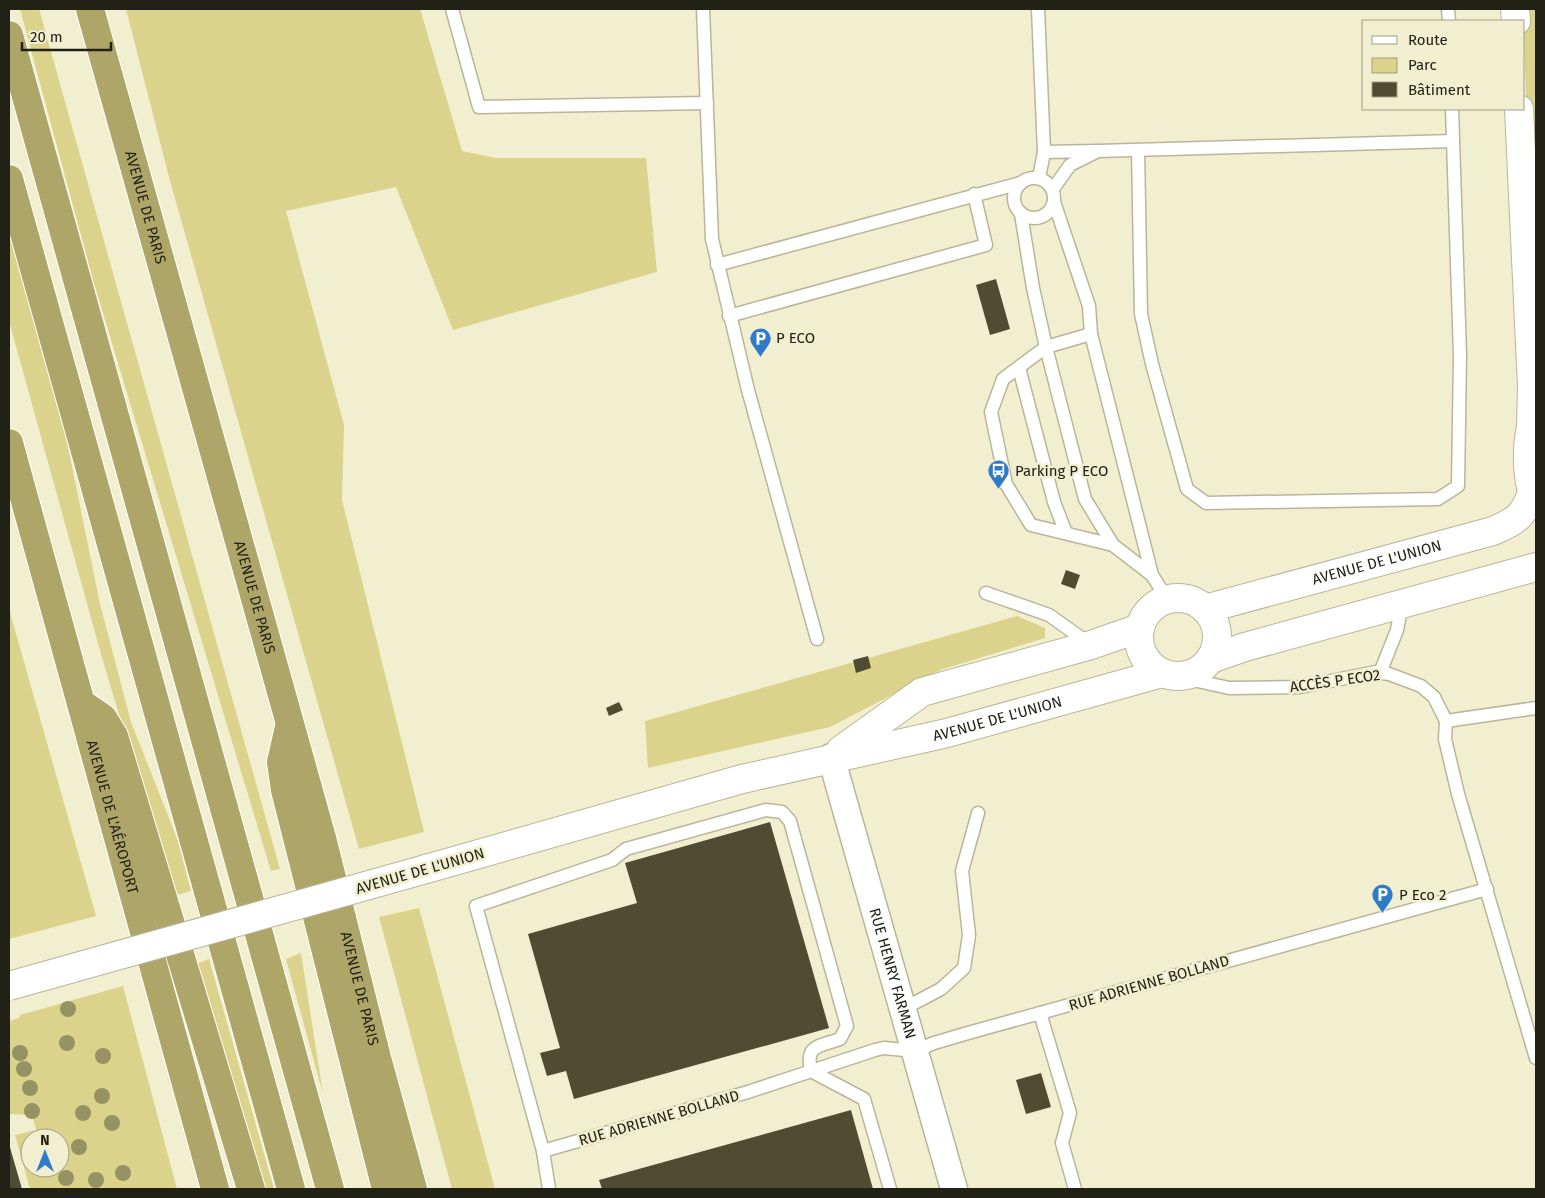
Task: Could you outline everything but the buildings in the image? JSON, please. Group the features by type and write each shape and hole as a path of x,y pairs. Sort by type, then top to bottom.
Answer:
{"highway":[{"name":"AVENUE DE PARIS","path":"90,9 322,838 377,1058 414,1189"},
{"path":"9,34 330,1189"},
{"path":"9,178 291,1189"},
{"name":"AVENUE DE L'AÉROPORT","path":"9,443 215,1189"},
{"path":"81,703 103,718 114,736 251,1189"},
{"path":"290,722 281,762 285,790 386,1189"}],"street":[{"path":"1518,110 1534,417 1528,453 1534,498"},
{"name":"AVENUE DE L'UNION","path":"1205,609 1493,531 1513,523 1526,510 1534,498"},
{"name":"AVENUE DE L'UNION","path":"9,986 742,779 831,757 947,733 1168,674 1188,675 1201,668 1210,659 1245,647 1536,567"},
{"path":"1168,674 1150,665 1142,654 1138,641 1145,615 1154,606 1167,599 1180,598 1194,601 1205,609 1213,620 1217,633 1216,646 1210,659"},
{"name":"AVENUE DE L'UNION","path":"831,757 922,692 1090,645 1140,628"},
{"name":"RUE HENRY FARMAN","path":"831,757 954,1189"}],"lane":[{"path":"452,9 479,107 707,103"},
{"path":"703,9 712,238 729,316 817,639"},
{"path":"1038,9 1044,152 1039,178"},
{"path":"1138,150 1141,314 1152,364 1187,489 1206,503 1438,498 1458,486 1460,355 1452,110"},
{"path":"1044,152 1453,141"},
{"path":"1021,214 1027,217 1041,217 1052,208 1054,196 1070,165 1098,151"},
{"path":"717,265 974,194 1021,183 1027,179 1039,178 1045,180 1054,196 1089,306 1091,334 1152,575 1167,599"},
{"path":"1021,183 1014,194 1014,201 1021,214 1033,288 1046,347 1085,499 1113,545 1152,575"},
{"path":"729,316 986,245 974,194"},
{"path":"1091,334 1046,347 1003,379 991,412 1006,484 1032,524 1113,545"},
{"path":"1019,368 1054,502 1066,533"},
{"path":"986,593 1049,615 1090,645"},
{"path":"1380,673 1397,630 1402,604"},
{"name":"ACCÈS P ECO2","path":"1168,674 1229,688 1300,687 1380,673 1401,677 1420,686 1434,697 1446,721"},
{"path":"1536,708 1446,721 1444,739 1536,1058"},
{"path":"549,1189 543,1152 476,906 612,860 626,849 766,810 782,812 790,821 847,1026 840,1039 813,1048 810,1053 811,1071 864,1099 890,1189"},
{"path":"903,1009 941,989 964,968 969,935 962,871 978,814"},
{"name":"RUE ADRIENNE BOLLAND","path":"543,1152 748,1092 884,1048 915,1051 934,1043 1487,889"},
{"path":"1040,1013 1070,1113 1062,1143 1075,1189"}],"green space":[{"path":"20,9 39,9 280,869 271,871 93,280"},
{"path":"126,9 420,9 462,151 496,158 646,158 657,272 453,330 396,187 286,211 344,425 342,500 424,832 359,849 169,177"},
{"path":"1523,9 1536,9 1536,188 1529,182 1525,20 1523,20"},
{"path":"9,233 65,432 100,604 131,722 178,841 191,891 173,896 101,654 9,321"},
{"path":"9,609 96,916 9,939"},
{"path":"1017,616 1045,628 1045,638 940,670 830,727 648,768 645,721"},
{"path":"419,908 495,1189 452,1189 379,917"},
{"path":"301,953 323,1094 286,959"},
{"path":"209,959 274,1189 263,1189 191,966"},
{"path":"123,986 177,1189 30,1189 27,1178 70,1178 70,1128 35,1128 32,1115 9,1114 9,1021 19,1018 20,1015"},
{"path":"20,1134 20,1153 15,1135"}],"place":[{"name":"P ECO","path":"760,357"},
{"name":"Parking P ECO","path":"999,490"},
{"name":"P Eco 2","path":"1383,914"}]}
